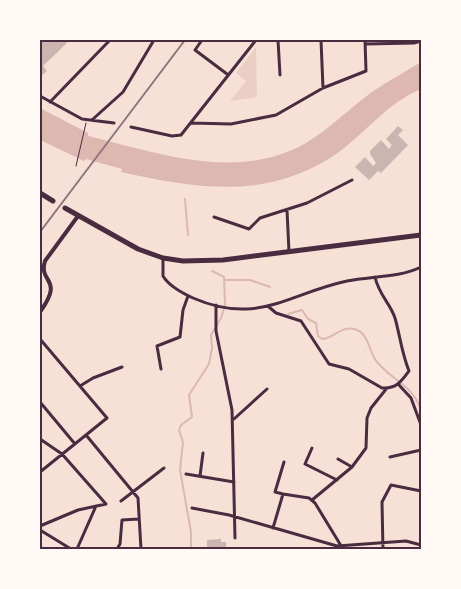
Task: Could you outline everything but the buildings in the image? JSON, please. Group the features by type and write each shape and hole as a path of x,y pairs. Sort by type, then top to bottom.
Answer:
{"main road":[{"path":"40,193 53,201"},
{"path":"65,208 122,241 163,258 183,261 210,261 421,235"}],"street":[{"path":"50,102 110,40"},
{"path":"93,119 123,92 154,40"},
{"path":"202,40 195,50 227,74"},
{"path":"131,127 172,136 181,135 227,74 256,40"},
{"path":"278,40 280,75"},
{"path":"321,40 323,88"},
{"path":"191,123 231,124 276,115 323,88 366,71 366,42 414,43 421,41"},
{"path":"40,96 82,119 114,123"},
{"path":"214,217 249,228 260,218 307,203 352,180"},
{"path":"287,210 290,252"},
{"path":"40,312 52,293 51,283 44,267 45,260 78,216"},
{"path":"163,258 162,272 165,279 188,296 228,308 252,310 269,307 340,283 405,272 421,267"},
{"path":"269,307 276,313 301,321 308,329 323,357 329,364 349,369 382,388 388,388 400,383 409,371 402,354 392,310 378,290 375,277"},
{"path":"161,369 157,346 180,338 183,310 188,296"},
{"path":"216,305 214,315 216,331 233,419 235,538"},
{"path":"40,339 106,418 40,472"},
{"path":"80,386 93,378 122,367"},
{"path":"400,383 411,398 421,425"},
{"path":"312,500 352,467 366,448 367,418 371,408 388,388"},
{"path":"233,419 267,390"},
{"path":"40,402 75,444"},
{"path":"86,435 138,498 141,549"},
{"path":"40,439 62,454 106,504 78,510 40,528"},
{"path":"312,448 305,464 336,480"},
{"path":"390,457 421,450"},
{"path":"200,476 204,453"},
{"path":"338,459 352,467"},
{"path":"284,462 275,492 312,500 342,548"},
{"path":"121,500 134,493 164,468"},
{"path":"186,474 234,482"},
{"path":"383,549 382,502 391,485 421,492"},
{"path":"273,528 283,494"},
{"path":"77,549 96,506"},
{"path":"192,508 235,517 342,548 406,541 421,545"},
{"path":"117,549 120,544 122,520 139,520"},
{"path":"40,528 71,549"}],"path":[{"path":"76,166 86,123"}],"shaded area":[{"path":"256,47 257,97 230,101 246,81 236,73"},
{"path":"421,62 421,89 388,109 339,152 313,168 286,178 260,184 233,187 206,186 150,178 121,172 122,169 86,159 84,161 40,140 40,108 88,133 88,136 142,150 198,160 225,162 253,161 280,155 306,143 372,92"}],"waterway":[{"path":"185,199 188,235"},
{"path":"191,549 191,532 180,470 183,442 179,430 181,425 192,417 189,395 209,364 212,348 211,335 221,318 225,305 224,277 212,271"},
{"path":"224,280 250,280 270,287"},
{"path":"288,314 302,310 308,319 316,323 318,336 322,339 345,329 359,331 366,338 377,362 412,393 421,409"}],"railway":[{"path":"40,232 185,40"}]}
